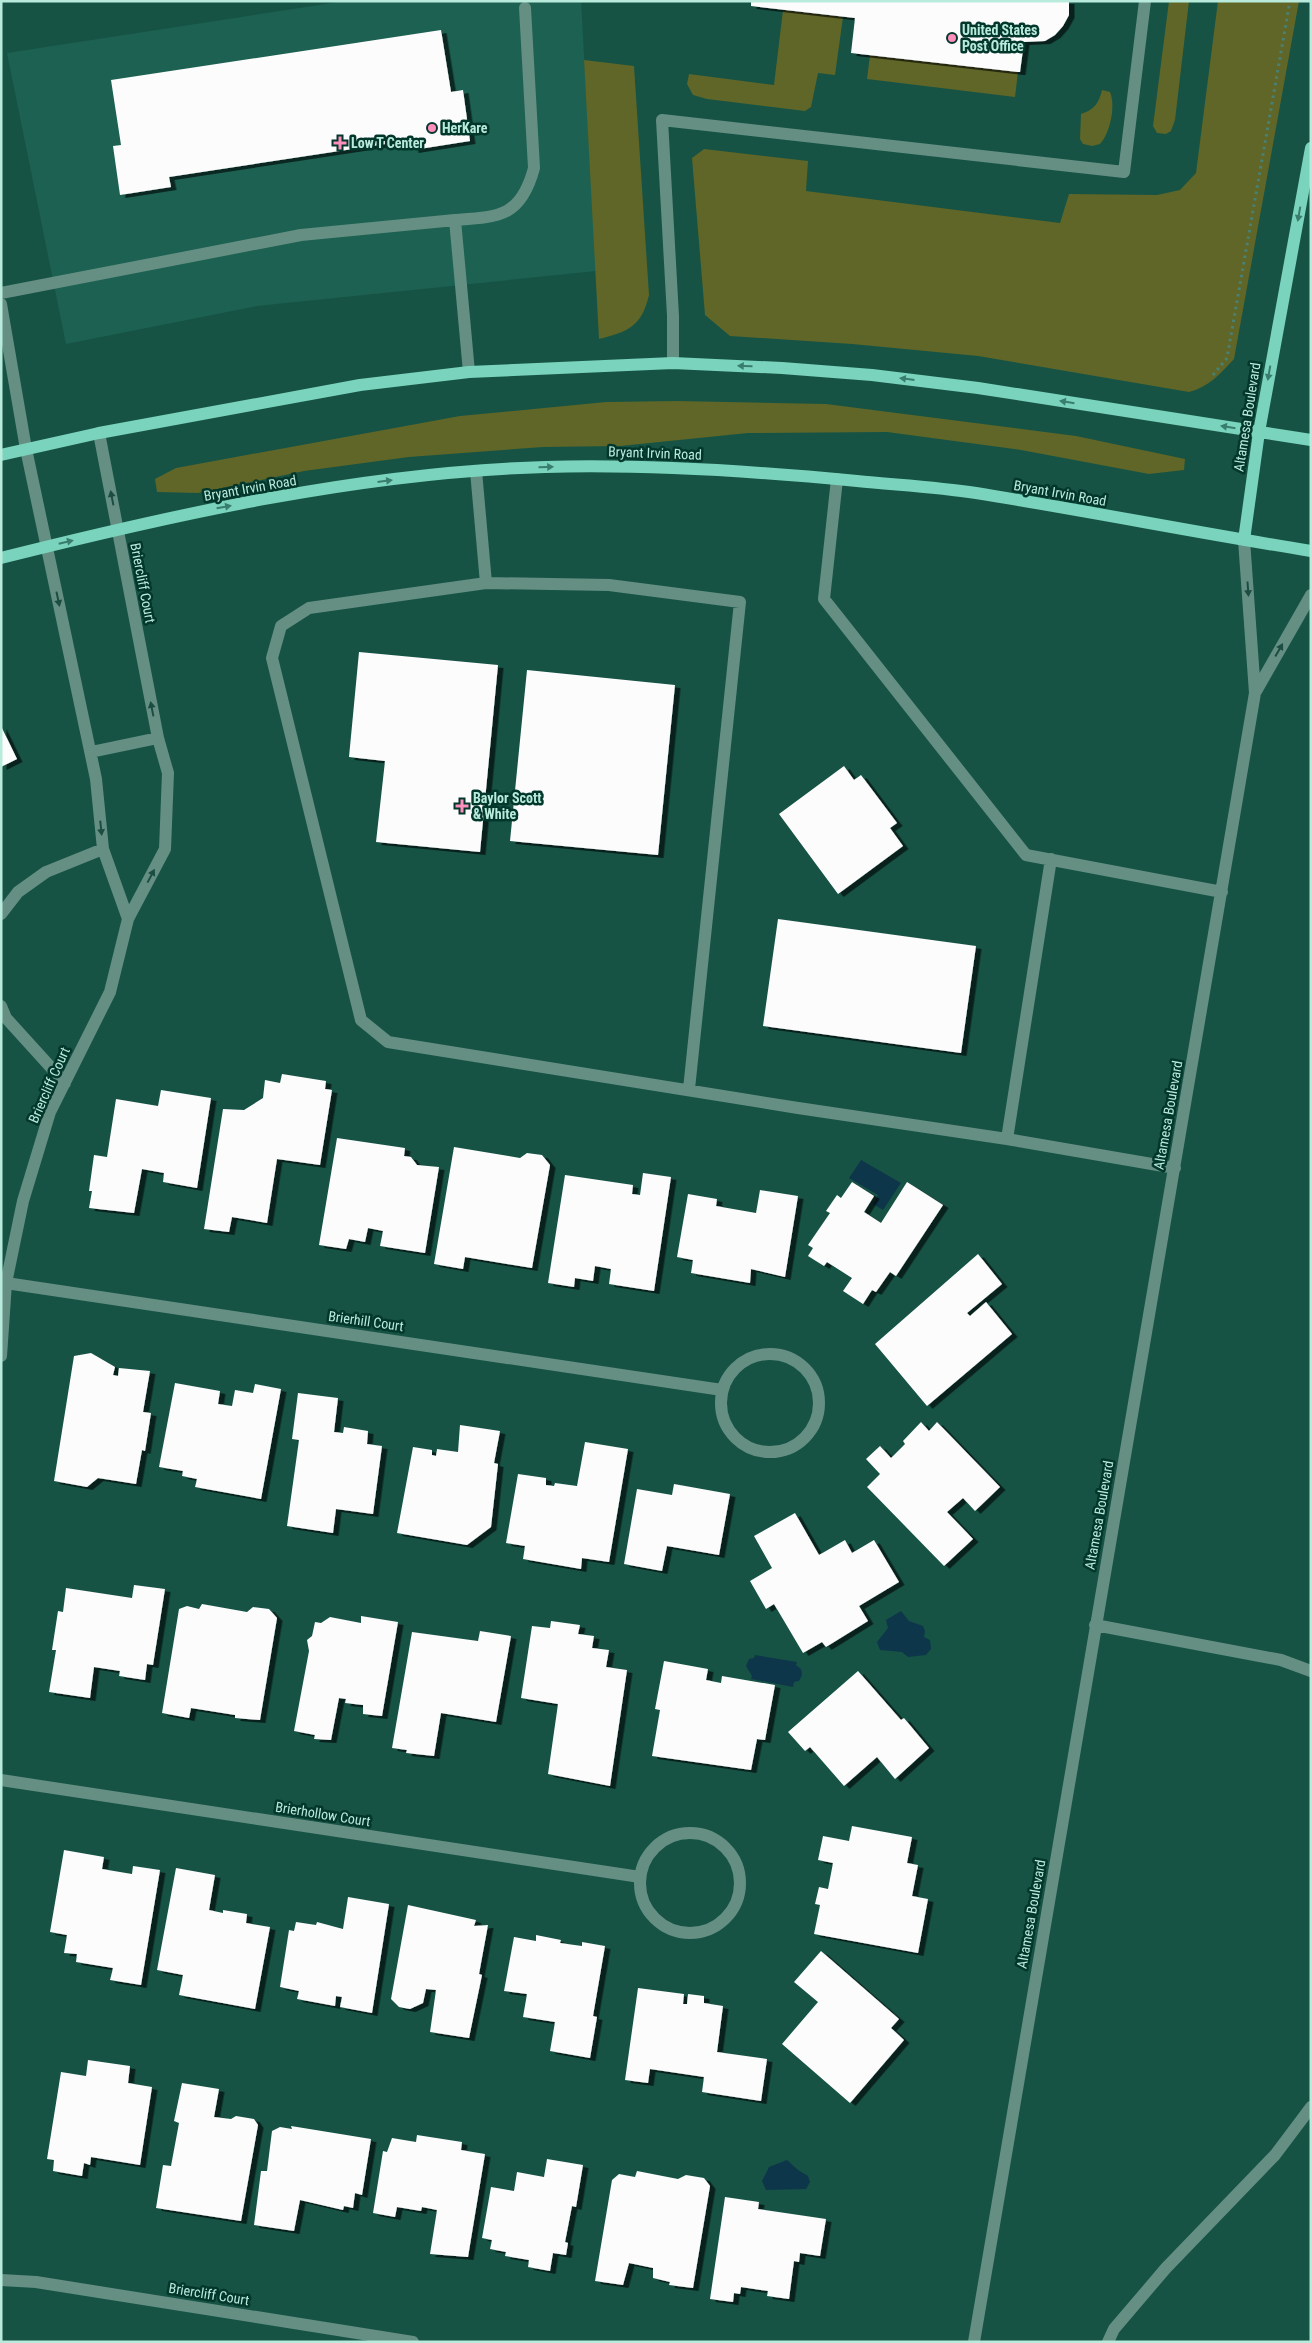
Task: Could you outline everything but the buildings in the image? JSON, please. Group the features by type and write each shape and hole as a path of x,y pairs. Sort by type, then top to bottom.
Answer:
{"main road":[{"name":"Altamesa Boulevard","path":"1244,540 1259,432 1311,148"},
{"path":"1,455 99,434 360,385 469,372 673,363 782,368 872,375 978,388 1311,440"},
{"name":"Bryant Irvin Road","path":"1,558 220,508 352,485 476,471 609,466 753,470 973,493 1311,552"}],"street":[{"path":"673,363 662,120 1124,172 1145,1"},
{"path":"1,293 301,235 493,217 504,212 524,194 534,168 525,8"},
{"path":"455,220 469,372"},
{"path":"1,304 26,449 91,752 96,779 103,849 128,919"},
{"name":"Briercliff Court","path":"1,1356 6,1283 23,1201 50,1112 110,992 128,919 165,849 168,773 158,738 99,434"},
{"path":"476,471 486,583"},
{"path":"837,479 824,599 1026,854 1222,892"},
{"name":"Altamesa Boulevard","path":"974,2342 1255,693 1244,540"},
{"path":"689,1089 740,602 609,585 486,583 309,608 281,626 272,658 361,1020 388,1042 1007,1139 1175,1168"},
{"name":"Altamesa Boulevard","path":"1255,693 1311,595"},
{"path":"91,752 158,738"},
{"path":"1,914 18,892 46,872 103,849"},
{"path":"1007,1139 1051,859"},
{"path":"1,1006 6,1018 65,1083"},
{"name":"Brierhill Court","path":"6,1283 722,1390"},
{"path":"764,1354 784,1355 800,1364 814,1378 819,1397 818,1416 809,1434 795,1446 776,1452 757,1451 740,1442 727,1428 721,1409 722,1390 731,1372 746,1360 764,1354"},
{"path":"1095,1625 1281,1660 1311,1670"},
{"name":"Brierhollow Court","path":"1,1780 640,1877"},
{"path":"680,1833 700,1833 719,1842 733,1858 739,1878 737,1898 727,1917 710,1929 689,1934 669,1929 652,1916 642,1898 640,1877 646,1857 660,1842 680,1833"},
{"path":"1108,2342 1114,2329 1166,2268 1275,2155 1311,2107"},
{"name":"Briercliff Court","path":"1,2280 36,2282 413,2342"}],"path":[{"path":"1212,375 1227,358 1290,1"}],"shaded area":[{"path":"345,1 581,1 596,271 257,306 66,344 7,53"},
{"path":"861,1160 901,1183 883,1210 873,1204 878,1195 849,1178"},
{"path":"901,1611 909,1621 923,1626 925,1631 924,1637 930,1640 931,1649 926,1655 908,1657 902,1652 880,1650 877,1642 888,1628 886,1620"},
{"path":"755,1655 797,1662 796,1665 801,1669 802,1675 799,1681 794,1682 793,1687 751,1679 752,1676 746,1666 749,1659 754,1658"},
{"path":"787,2160 808,2176 810,2182 806,2189 766,2190 762,2181 769,2167"}],"green space":[{"path":"1169,1 1189,1 1175,120 1171,131 1166,134 1157,133 1153,126"},
{"path":"1218,1 1299,1 1234,359 1219,375 1203,387 1189,392 978,356 852,344 730,336 705,315 692,158 704,149 808,161 806,191 1060,223 1069,194 1157,195 1180,190 1196,173"},
{"path":"783,10 843,17 835,75 818,73 811,107 805,111 707,99 693,95 687,84 689,74 774,85"},
{"path":"870,55 1018,72 1015,97 867,79"},
{"path":"584,60 634,66 649,295 646,306 638,321 618,334 599,339"},
{"path":"1102,90 1110,92 1112,98 1111,119 1107,133 1100,144 1092,146 1083,144 1080,139 1081,114 1095,105"},
{"path":"677,401 826,404 1076,436 1185,459 1184,470 1149,474 1021,450 887,432 748,433 620,446 543,447 409,457 304,471 198,493 157,492 155,479 176,468 460,416 606,402"}],"place":[{"name":"United States Post Office","path":"952,38"},
{"name":"HerKare","path":"432,128"},
{"name":"Low T Center","path":"340,143"},
{"name":"Baylor Scott & White","path":"462,806"}]}
